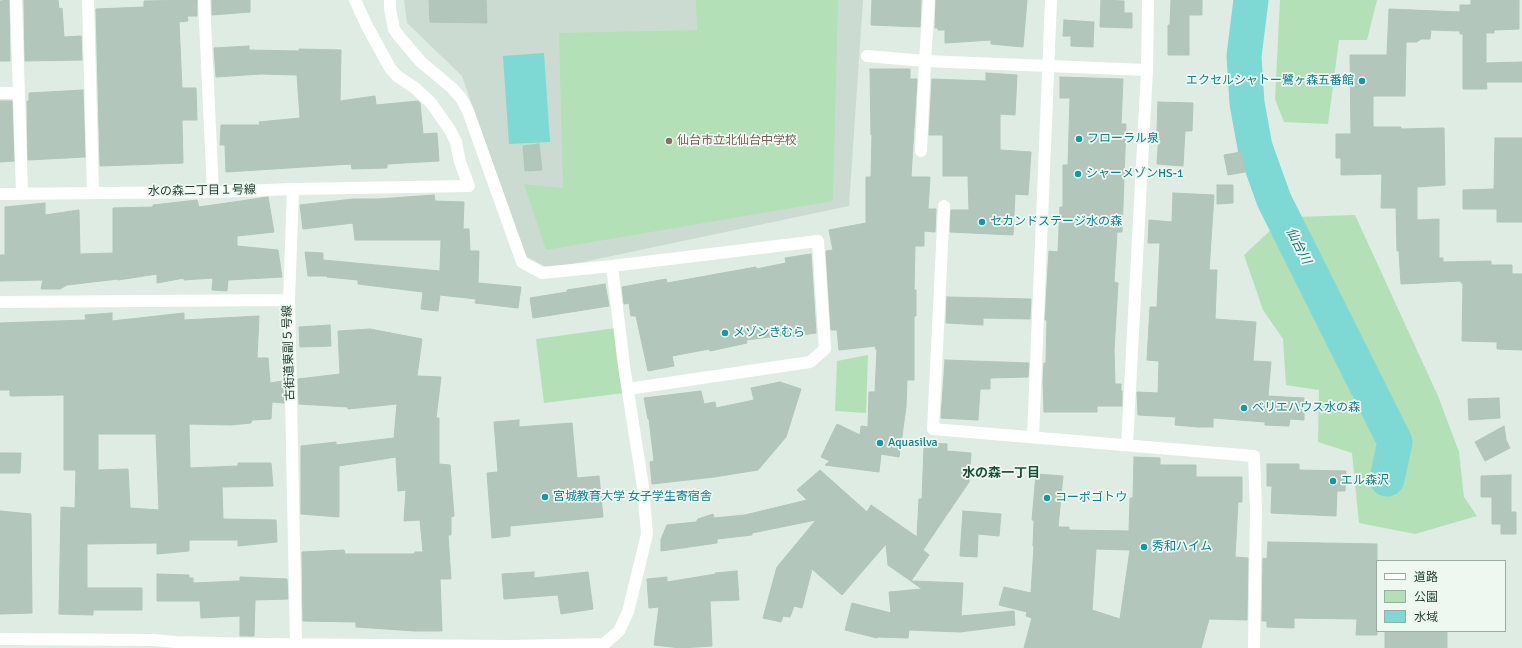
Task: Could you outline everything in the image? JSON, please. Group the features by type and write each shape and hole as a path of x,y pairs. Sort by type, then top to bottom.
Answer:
{"street":[{"path":"16,0 22,193"},
{"path":"88,0 92,192"},
{"path":"204,0 213,192"},
{"name":"水の森二丁目１号線","path":"0,194 213,192 469,186 460,162 456,142 450,130 431,103 415,88 397,76 390,68 364,21 355,0"},
{"path":"390,0 390,9 394,29 398,35 421,62 452,88 461,98 468,111 522,262 542,273 818,241 825,349 810,362 628,390"},
{"path":"921,151 929,0"},
{"path":"1033,438 1050,65 1051,0"},
{"path":"1127,444 1147,70 1148,0"},
{"path":"867,56 925,61 1147,70"},
{"path":"0,93 18,93"},
{"path":"290,300 293,189"},
{"path":"944,206 933,429 1033,438 1127,444 1254,456 1256,509 1254,648"},
{"path":"0,639 53,644 154,640 262,646 296,644 488,644 511,646 604,644 619,631 628,612 647,534 643,487 628,390 612,266"},
{"name":"古街道東副５号線","path":"0,302 290,300 296,644"}],"shaded area":[{"name":"仙台市立北仙台中学校","path":"404,0 863,0 849,206 550,269 525,256 462,76 407,23"}],"green space":[{"name":"仙台市立北仙台中学校","path":"696,0 838,0 833,201 546,250 524,184 563,188 559,33 697,30"},
{"path":"1280,0 1377,0 1367,40 1339,40 1328,124 1284,122 1275,99"},
{"path":"1355,215 1438,396 1459,452 1464,497 1477,516 1415,534 1359,523 1352,453 1318,442 1319,390 1286,385 1283,339 1263,310 1244,255 1275,226 1380,449 1375,477 1400,486 1411,437 1296,217"},
{"path":"616,328 624,393 544,403 536,339"},
{"path":"868,355 866,413 835,411 837,361"}],"water":[{"path":"544,53 550,142 509,144 503,56"}],"building":[{"path":"9,0 10,61 0,61 0,1"},
{"path":"24,0 58,0 59,9 62,8 64,37 81,36 82,60 25,61"},
{"path":"197,0 197,16 187,16 188,21 179,22 182,88 196,88 197,120 182,120 183,163 100,166 96,9 144,7 144,1"},
{"path":"212,0 250,0 250,12 212,15"},
{"path":"429,0 486,0 487,23 430,22"},
{"path":"872,0 921,0 920,27 871,25"},
{"path":"936,0 1027,0 1023,47 991,44 991,40 945,43 945,30 938,30 938,28 935,28"},
{"path":"1101,0 1124,1 1124,13 1132,13 1132,28 1100,27"},
{"path":"1171,0 1202,0 1202,15 1189,15 1189,55 1168,55 1168,25 1170,25"},
{"path":"1471,0 1519,0 1519,29 1494,30 1494,33 1486,33 1486,63 1522,62 1522,82 1486,82 1487,89 1463,89 1463,34 1460,34 1460,31 1431,30 1430,39 1421,39 1417,42 1406,42 1405,96 1373,96 1373,127 1401,127 1401,129 1444,128 1445,185 1417,187 1417,220 1439,219 1439,258 1443,258 1443,262 1491,261 1491,265 1512,265 1512,274 1522,274 1522,350 1497,349 1497,342 1462,341 1463,283 1461,283 1461,281 1401,284 1399,251 1397,251 1396,208 1381,208 1382,174 1341,175 1341,158 1336,158 1336,134 1351,134 1350,55 1387,55 1389,9 1460,12 1460,5 1471,5"},
{"path":"1064,20 1094,22 1093,47 1071,46 1071,36 1063,36"},
{"path":"249,46 249,50 341,50 340,101 375,96 376,105 418,101 420,103 423,134 437,133 439,161 387,164 387,168 352,169 351,164 226,172 225,145 220,145 221,125 260,125 259,122 300,118 297,75 261,74 216,77 214,48"},
{"path":"870,69 910,69 910,79 917,79 911,177 930,177 928,209 936,209 935,232 924,231 924,246 915,246 914,290 916,290 916,316 914,316 914,380 907,380 906,407 899,457 881,454 879,472 825,465 830,461 821,457 837,424 860,435 861,426 868,427 869,392 875,392 876,346 839,350 837,330 831,330 826,251 833,250 829,230 866,223 866,177 871,177 872,134 871,135"},
{"path":"986,73 1017,75 1015,115 1000,114 1000,150 1031,152 1028,195 1015,194 1013,235 950,232 951,210 969,210 968,176 943,176 943,135 929,135 932,79 986,81"},
{"path":"1060,77 1123,79 1121,124 1126,124 1122,232 1117,232 1114,282 1118,283 1114,350 1115,384 1121,384 1122,406 1097,406 1097,412 1044,412 1043,381 1044,363 1046,363 1047,320 1045,320 1049,251 1058,252 1060,207 1063,207 1063,165 1068,165 1070,98 1060,98"},
{"path":"83,90 85,157 28,160 27,101 29,101 29,93"},
{"path":"0,101 12,101 14,161 0,162"},
{"path":"1158,102 1193,103 1192,131 1185,131 1183,166 1157,164 1159,131 1157,131"},
{"path":"1495,138 1522,138 1522,222 1497,222 1497,209 1463,209 1463,190 1494,189"},
{"path":"539,144 542,170 525,171 523,146"},
{"path":"1241,152 1245,172 1228,175 1224,155"},
{"path":"1217,185 1233,185 1233,203 1217,204"},
{"path":"1173,193 1214,195 1209,270 1217,270 1215,319 1256,322 1253,361 1271,362 1268,396 1304,398 1304,420 1290,419 1289,426 1265,425 1265,422 1213,418 1213,427 1198,427 1175,425 1176,417 1138,415 1137,392 1158,393 1159,361 1147,360 1150,307 1157,307 1160,243 1148,243 1149,220 1172,222"},
{"path":"434,195 435,201 464,202 463,229 469,229 470,251 479,251 478,283 521,287 518,308 475,303 476,299 440,295 438,311 421,309 423,292 358,284 358,280 327,276 308,276 305,252 323,253 323,260 440,271 441,240 355,240 353,223 303,229 300,205 353,199 379,199"},
{"path":"268,197 274,232 237,236 237,246 278,250 282,277 228,280 227,291 212,290 213,278 184,280 184,278 157,283 157,274 118,280 67,285 60,289 41,289 43,280 0,281 0,255 5,255 5,207 45,203 45,215 79,210 80,254 113,253 113,208 153,207 153,205 197,200 199,207"},
{"path":"811,254 816,333 746,340 747,343 710,351 709,349 672,356 674,366 648,371 636,316 631,316 629,303 624,304 622,287 666,279 667,283 756,267 756,269 786,263 785,258"},
{"path":"605,284 609,306 533,318 530,298"},
{"path":"947,297 1031,299 1030,319 983,318 983,325 946,323"},
{"path":"112,313 112,321 184,313 184,320 259,316 257,358 268,358 270,383 283,381 284,403 272,402 271,419 252,420 251,423 231,425 189,424 190,468 238,466 238,463 271,463 273,486 222,487 223,519 276,520 277,542 238,546 238,540 189,540 189,551 157,554 157,543 87,544 87,588 142,588 142,610 93,610 93,615 59,614 61,507 75,508 76,470 64,470 64,395 10,396 10,390 0,390 0,323 86,320 85,315","holes":["98,434 156,434 159,510 130,508 128,469 98,470"]},
{"path":"330,325 331,346 300,347 299,327"},
{"path":"370,329 422,339 417,376 441,377 436,418 439,418 439,464 450,465 454,516 451,517 451,535 448,535 451,579 440,579 442,631 415,631 356,627 356,622 303,621 302,552 344,550 345,554 414,554 415,552 423,552 420,520 404,521 406,490 398,491 396,457 339,466 339,517 301,514 301,446 336,442 336,445 394,438 397,404 348,409 348,407 299,404 298,379 340,374 338,331"},
{"path":"945,360 1029,363 1028,377 990,378 990,389 980,389 978,420 941,418"},
{"path":"780,382 801,389 786,437 758,470 652,484 650,462 654,461 649,419 644,398 701,391 704,404 715,402 716,408 754,400 751,388"},
{"path":"1499,398 1500,418 1469,420 1468,399"},
{"name":"宮城教育大学 女子学生寄宿舎","path":"519,420 519,427 572,423 577,478 599,476 603,517 510,526 510,536 492,538 487,473 498,472 494,422"},
{"path":"1504,426 1506,440 1510,448 1485,461 1475,442"},
{"path":"932,443 947,444 947,451 971,453 969,482 923,550 929,555 911,581 963,583 961,616 1014,611 1015,625 960,632 909,630 908,638 877,638 845,630 852,603 891,613 889,592 922,589 888,565 886,544 842,595 812,569 802,608 794,606 790,617 783,616 781,622 763,618 777,567 816,520 752,533 752,535 717,539 717,543 661,551 661,539 667,525 696,522 698,519 713,514 714,518 745,515 807,500 797,490 820,470 867,512 871,505 917,537 919,499 922,499 924,448 931,448"},
{"path":"0,453 21,453 20,473 0,473"},
{"path":"1134,457 1160,458 1160,465 1196,465 1196,477 1242,477 1242,502 1238,502 1235,557 1248,558 1247,620 1209,619 1201,648 1024,648 1032,618 1026,616 1027,612 999,605 1004,587 1031,593 1034,546 1034,520 1032,520 1036,474 1063,476 1058,527 1069,527 1069,530 1129,531 1130,498 1133,498","holes":["1096,549 1130,550 1120,619 1092,610"]},
{"path":"1267,464 1299,464 1299,470 1346,471 1345,491 1337,491 1336,516 1271,513 1272,486 1267,486"},
{"path":"1511,475 1511,512 1516,512 1516,534 1501,534 1501,524 1492,524 1492,497 1481,497 1481,476"},
{"path":"0,511 31,514 32,613 0,614"},
{"path":"963,511 1001,514 999,536 978,534 977,557 960,556"},
{"path":"1268,542 1377,544 1377,635 1356,635 1357,619 1294,618 1294,628 1267,627 1267,621 1262,621 1263,558 1267,559"},
{"path":"737,571 739,600 710,601 712,646 681,648 654,645 659,607 649,608 647,579 667,577 667,582 716,574 715,573"},
{"path":"534,572 534,578 588,572 593,609 561,614 558,595 504,599 502,574"},
{"path":"157,574 189,575 189,578 193,578 193,583 240,581 240,577 287,579 288,599 255,600 254,636 240,636 240,616 201,618 200,601 157,601"},
{"path":"1385,632 1447,632 1447,648 1385,648"}],"waterway":[{"name":"仙台川","path":"1251,0 1244,56 1247,103 1255,147 1274,200 1395,442 1387,479"}],"place":[{"name":"エクセルシャトー鷺ヶ森五番館","path":"1362,81"},
{"name":"フローラル泉","path":"1079,139"},
{"name":"仙台市立北仙台中学校","path":"669,141"},
{"name":"シャーメゾンHS-1","path":"1078,174"},
{"name":"セカンドステージ水の森","path":"982,222"},
{"name":"メゾンきむら","path":"725,333"},
{"name":"ベリエハウス水の森","path":"1244,408"},
{"name":"Aquasilva","path":"880,443"},
{"name":"エル森沢","path":"1333,481"},
{"name":"宮城教育大学 女子学生寄宿舎","path":"545,497"},
{"name":"コーポゴトウ","path":"1047,498"},
{"name":"秀和ハイム","path":"1144,547"}],"district":[{"name":"水の森一丁目","path":"1001,474"}]}
